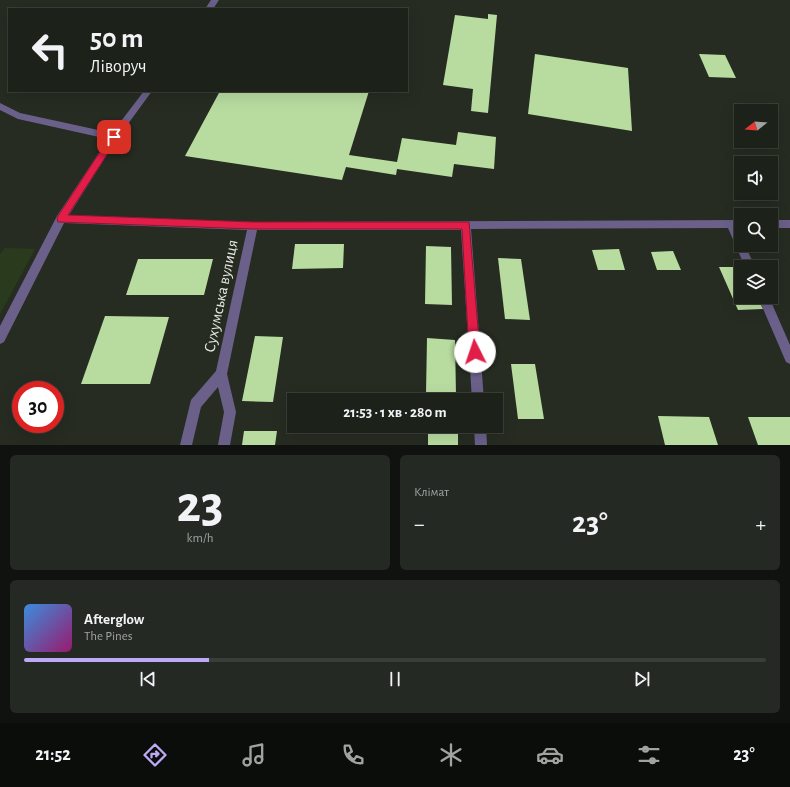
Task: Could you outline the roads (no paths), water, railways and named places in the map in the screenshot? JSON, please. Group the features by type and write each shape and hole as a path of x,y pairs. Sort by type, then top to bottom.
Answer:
{"street":[{"path":"209,8 215,0"},
{"path":"0,338 61,219 114,137 147,92"},
{"path":"0,106 18,116 114,137"},
{"path":"61,219 253,226 734,224"},
{"path":"778,224 790,224"},
{"path":"466,225 478,393"},
{"name":"Сухумська вулиця","path":"224,445 230,412 222,374 253,226"},
{"path":"766,304 790,358"},
{"name":"Сухумська вулиця","path":"186,445 195,404 222,374"},
{"path":"480,433 481,445"}]}
